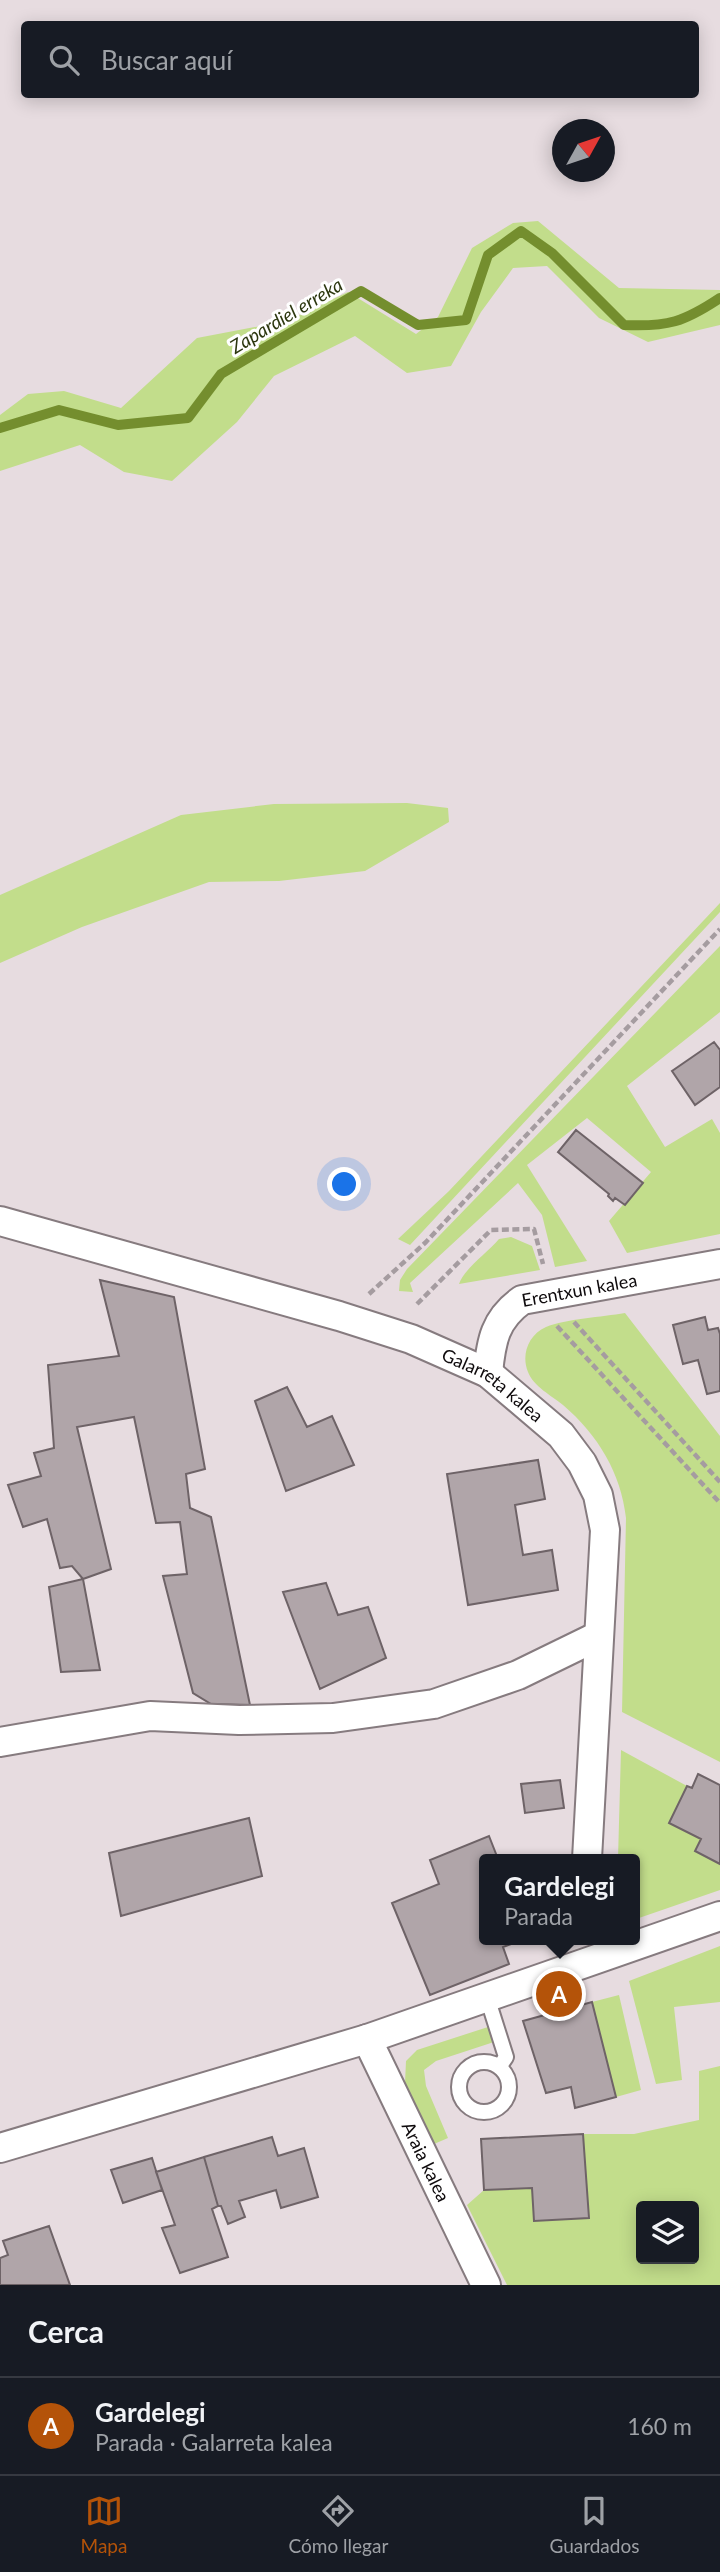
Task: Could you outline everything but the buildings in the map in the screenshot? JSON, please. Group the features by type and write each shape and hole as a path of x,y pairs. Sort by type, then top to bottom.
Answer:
{"street":[{"name":"Galarreta kalea","path":"0,1221 340,1316 411,1339 488,1373 561,1436 583,1463 597,1495 605,1530 587,1854"},
{"name":"Erentxun kalea","path":"488,1373 491,1346 505,1312 522,1300 720,1264"},
{"path":"0,1742 150,1716 240,1720 333,1718 433,1704 518,1675 598,1636"},
{"path":"640,1937 720,1916"},
{"path":"0,2148 367,2039 487,1997 580,1953 610,1945"},
{"name":"Araia kalea","path":"367,2039 486,2285"}],"lane":[{"path":"487,1997 506,2057 499,2066"}],"path":[{"path":"340,1316 353,1308 426,1242 720,929"},
{"path":"417,1304 491,1230 534,1229 552,1293 550,1317 564,1338 720,1503"},
{"path":"552,1293 580,1331 720,1482"}],"green space":[{"path":"538,221 619,288 720,290 720,325 648,342 599,318 547,266 513,268 481,312 451,366 407,373 355,336 274,376 237,422 172,481 124,472 80,445 0,471 0,415 28,394 64,391 121,408 197,338 287,321 348,292 416,334 438,317 472,248 513,223"},
{"path":"407,803 448,808 449,822 365,871 279,881 209,882 82,927 0,963 0,895 181,815 274,804"},
{"path":"720,903 720,912 410,1245 398,1239 449,1191"},
{"path":"720,946 720,1012 627,1086 665,1147 712,1119 720,1133 720,1234 627,1253 609,1221 651,1172 587,1118 527,1165 587,1261 555,1267 542,1215 518,1183 410,1283 413,1292 399,1291 400,1280 407,1269"},
{"path":"511,1237 532,1246 540,1270 459,1284 471,1267 499,1239"},
{"path":"625,1313 720,1436 720,1762 622,1712 626,1518 619,1486 606,1456 587,1429 534,1382 526,1366 526,1352 531,1340 546,1327"},
{"path":"621,1750 687,1786 669,1823 701,1839 695,1851 720,1864 720,1890 640,1918 640,1854 618,1854"},
{"path":"720,1946 720,2002 674,2007 682,2080 656,2084 629,1981"},
{"path":"619,1995 641,2090 616,2097 592,2002"},
{"path":"488,2027 494,2042 436,2061 424,2070 426,2086 448,2138 434,2144 405,2083 406,2061 417,2050"},
{"path":"720,2066 720,2285 507,2285 467,2205 484,2190 532,2188 588,2218 583,2134 634,2134 699,2120 699,2071"}],"waterway":[{"name":"Zapardiel erreka","path":"0,428 59,410 118,425 188,418 221,374 361,291 418,325 466,320 488,255 521,231 552,253 624,325 652,325 675,321 696,313 720,298"}],"place":[{"name":"Gardelegi","path":"559,1994"}]}
